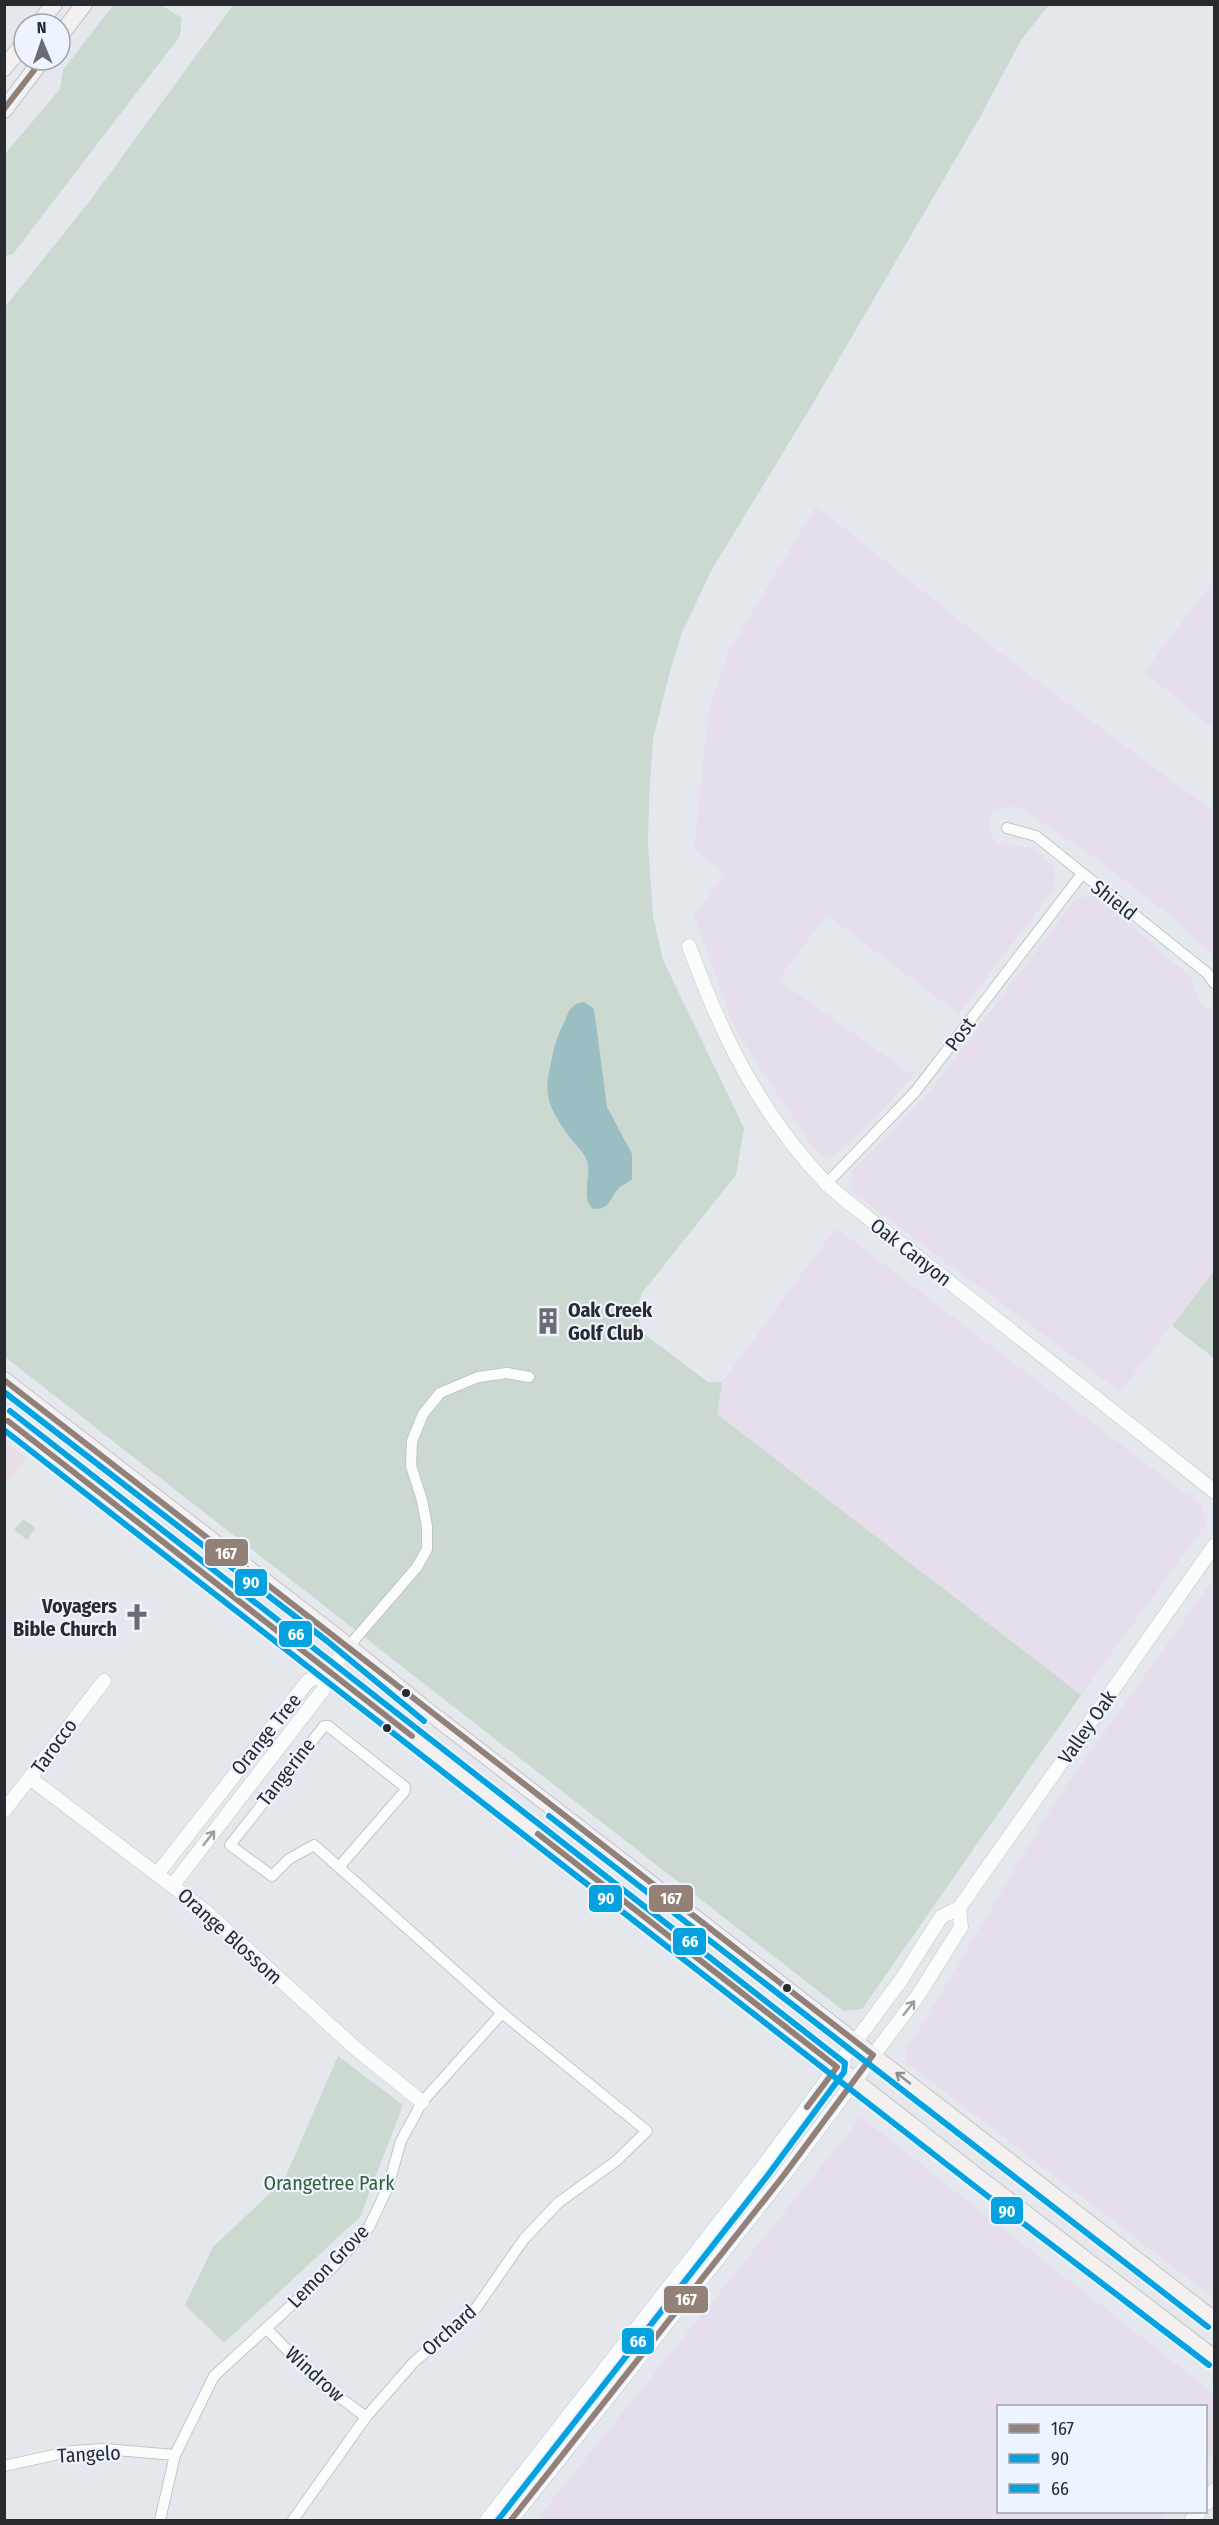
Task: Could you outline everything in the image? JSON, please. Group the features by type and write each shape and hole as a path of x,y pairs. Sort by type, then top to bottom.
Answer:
{"main road":[{"path":"72,20 84,4"},
{"path":"4,110 33,72"},
{"path":"4,1380 1215,2320"},
{"path":"4,1418 837,2067 1215,2358"}],"street":[{"name":"Shield","path":"1007,828 1036,836 1207,973 1215,983"},
{"name":"Post","path":"827,1183 915,1092 1082,874"},
{"name":"Oak Canyon","path":"689,946 709,1000 733,1052 758,1097 788,1140 827,1183 1215,1491"},
{"path":"329,1672 417,1567 427,1549 424,1509 411,1466 412,1441 423,1414 440,1393 478,1377 507,1373 529,1377"},
{"name":"Valley Oak","path":"487,2520 837,2067 901,1980 941,1917 959,1908 1215,1546"},
{"name":"Orange Tree","path":"158,1873 308,1681 329,1672"},
{"name":"Orange Tree","path":"173,1885 323,1690 329,1672"},
{"name":"Tarocco","path":"4,1811 31,1779 56,1742 104,1681"},
{"name":"Tangerine","path":"339,1867 404,1792 405,1787 324,1725 230,1845 272,1876 290,1859 314,1845 502,2013 647,2131"},
{"name":"Orange Blossom","path":"31,1779 173,1885 354,2047 422,2102"},
{"name":"Valley Oak","path":"511,2520 784,2175 917,1997 961,1927 959,1908"},
{"name":"Lemon Grove","path":"160,2520 175,2455 214,2376 333,2267 369,2227 388,2187 401,2140 422,2102 502,2013"},
{"name":"Orchard","path":"293,2520 366,2417 413,2363 476,2308 524,2239 558,2204 616,2161 647,2131"},
{"path":"675,2278 691,2290"},
{"name":"Windrow","path":"266,2328 314,2378 366,2417"},
{"name":"Tangelo","path":"4,2466 72,2451 104,2449 175,2455"},
{"path":"530,2464 546,2476"}],"shaded area":[{"path":"816,506 1015,664 1214,812 1214,956 1168,914 1095,858 1018,806 994,809 990,817 990,831 995,841 1000,844 1030,847 1042,855 1053,866 1054,889 959,1014 827,915 778,980 908,1072 916,1071 881,1112 832,1156 823,1156 812,1147 735,1029 694,915 725,874 694,849 709,709 729,651"},
{"path":"1213,581 1214,583 1214,729 1144,672"},
{"path":"1088,896 1097,898 1191,977 1199,1002 1207,1009 1214,1009 1214,1271 1120,1392 851,1191 853,1170 932,1089 1075,900"},
{"path":"836,1228 1202,1506 1206,1524 1081,1695 717,1414 722,1382"},
{"path":"5,1441 26,1458 5,1485"},
{"path":"1214,1578 1214,2298 907,2063 905,2048 919,2030 1054,1803"},
{"path":"861,2117 1214,2394 1214,2449 1207,2460 1207,2405 997,2405 997,2513 1166,2513 1160,2520 536,2520"}],"green space":[{"path":"114,4 161,5 182,18 180,36 13,254 5,256 5,154 60,89 63,72 72,72 72,58"},
{"path":"233,5 1049,5 1021,40 979,119 812,405 711,571 681,635 653,739 648,843 653,916 663,960 744,1128 736,1175 642,1293 636,1313 643,1333 708,1382 722,1382 717,1414 1081,1695 862,2009 844,2011 5,1357 5,307 89,202"},
{"path":"1214,1271 1214,1358 1172,1326"},
{"path":"23,1519 36,1528 27,1540 14,1530"},
{"name":"Orangetree Park","path":"338,2056 403,2105 360,2217 224,2343 185,2305 213,2247 284,2180"}],"water":[{"path":"584,1002 594,1009 607,1107 632,1154 632,1179 615,1192 606,1206 599,1209 593,1209 587,1199 587,1161 555,1115 548,1090 549,1071 559,1035 572,1007"}],"transit line":[{"name":"167","path":"4,109 33,72"},
{"name":"167","path":"4,1380 873,2055 784,2175 511,2520"},
{"name":"90","path":"4,1392 327,1641 424,1721"},
{"name":"66","path":"10,1411 845,2063 844,2072 768,2175 498,2520"},
{"name":"167","path":"8,1421 412,1736"},
{"name":"90","path":"4,1430 977,2188 1209,2365"},
{"name":"90","path":"549,1816 1208,2327"},
{"name":"167","path":"538,1834 837,2067 807,2107"}],"place":[{"name":"Oak Creek Golf Club","path":"548,1321"},
{"name":"Voyagers Bible Church","path":"137,1617"}]}
